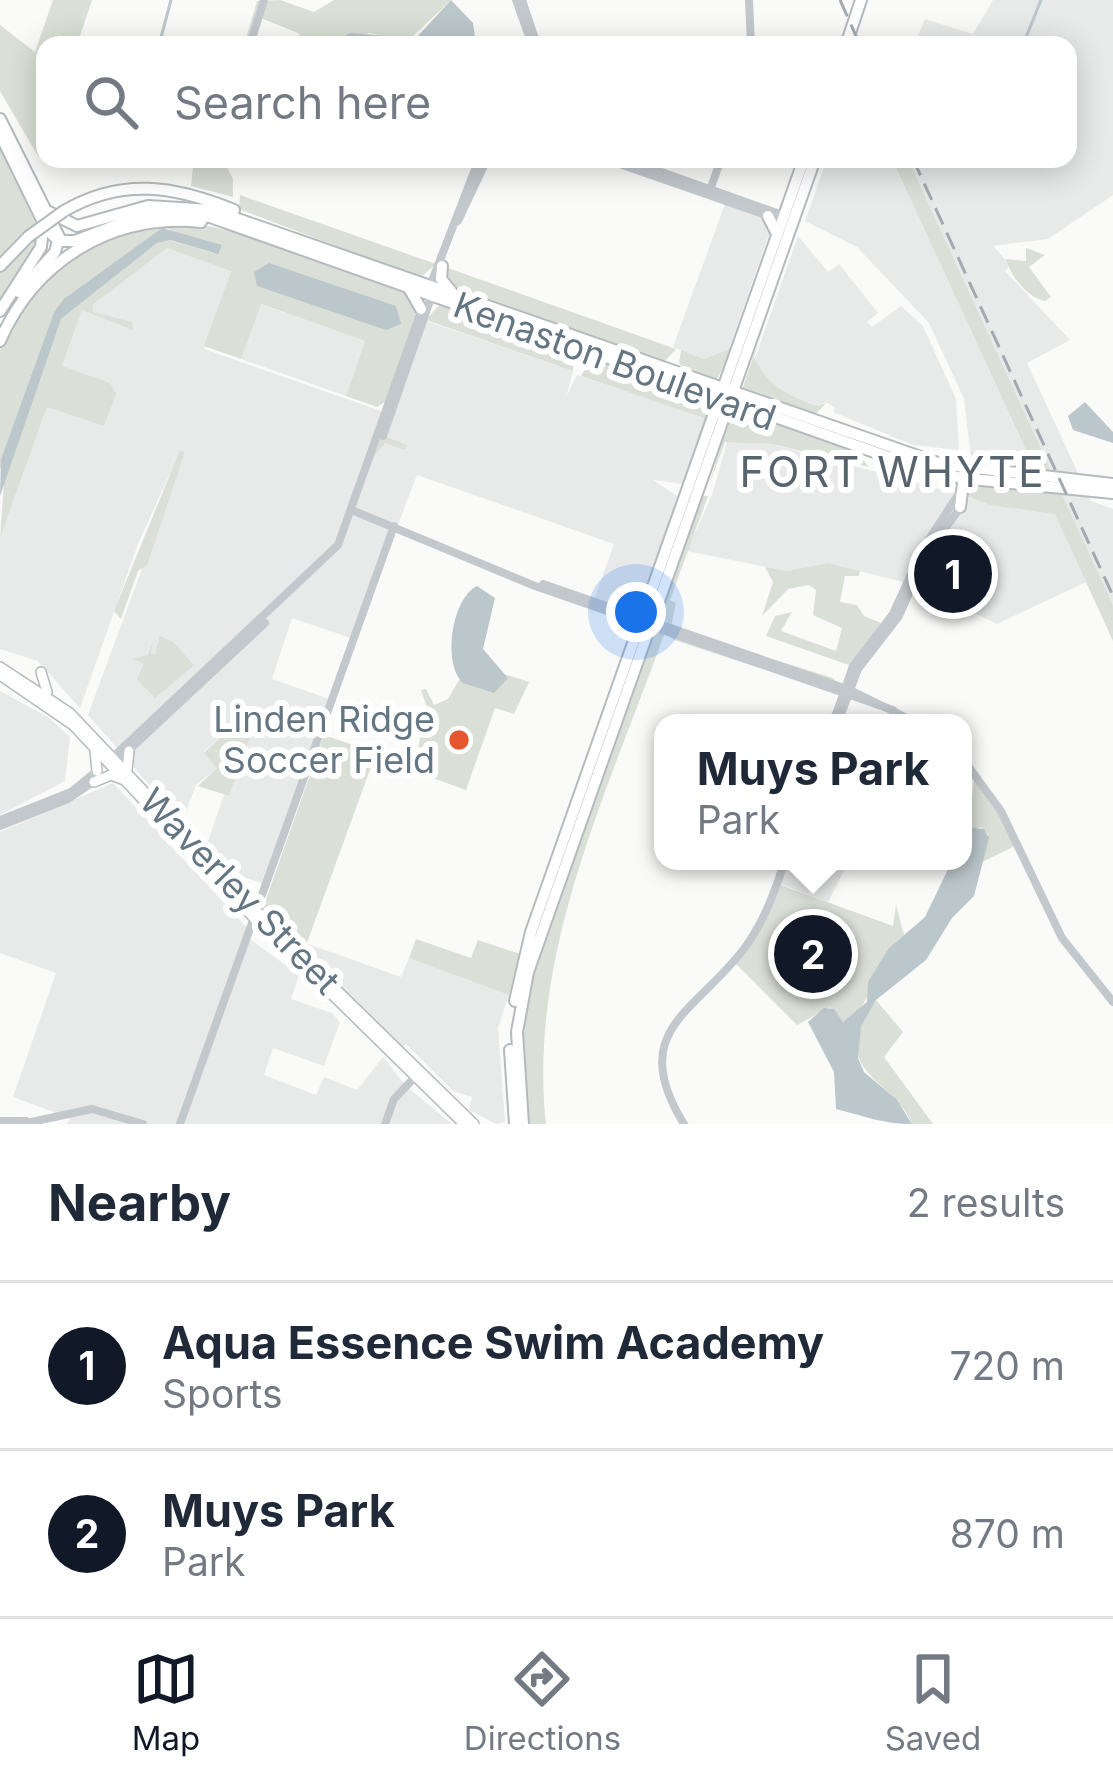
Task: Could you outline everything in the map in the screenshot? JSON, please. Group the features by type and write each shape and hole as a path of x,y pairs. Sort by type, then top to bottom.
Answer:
{"main road":[{"path":"848,36 861,0"},
{"path":"0,118 45,215 42,245 0,311"},
{"path":"0,134 59,241"},
{"path":"518,1121 517,1032 524,988 647,622 781,242 794,218 802,168"},
{"path":"719,417 705,388 730,369 812,168"},
{"path":"0,266 28,237 64,211 119,189 175,189 359,261"},
{"path":"45,215 77,226 140,207 196,206 359,261"},
{"path":"59,241 71,242 123,220 167,212 205,216 263,236"},
{"path":"769,213 794,218"},
{"path":"769,213 781,242"},
{"path":"0,341 41,278 107,233 179,220 263,236"},
{"name":"Kenaston Boulevard","path":"263,236 966,474 1113,493"},
{"path":"0,327 59,241"},
{"name":"Kenaston Boulevard","path":"359,261 411,284"},
{"path":"440,265 450,298 424,310 411,284 440,265"},
{"path":"729,393 730,369"},
{"path":"729,393 747,403"},
{"path":"719,417 747,403"},
{"name":"Kenaston Boulevard","path":"747,403 941,464 955,460 966,474 1113,484"},
{"path":"960,507 966,474"},
{"path":"518,1121 509,1064 516,987 566,833 561,822 572,815 647,622"},
{"path":"40,671 50,701 24,702 6,674 40,671"},
{"name":"Waverley Street","path":"6,674 50,701 97,746 256,915 464,1124"},
{"path":"97,746 127,749 126,777 95,777 97,746"},
{"name":"Waverley Street","path":"126,777 247,900 256,915"},
{"path":"247,900 264,895"},
{"name":"Waverley Street","path":"417,1074 474,1124"}],"street":[{"path":"253,36 264,0"},
{"path":"519,0 531,36"},
{"path":"749,0 751,36"},
{"path":"0,823 68,799 95,777 338,545 440,265 481,168"},
{"path":"633,168 794,218"},
{"path":"648,168 709,192"},
{"path":"709,192 718,168"},
{"path":"838,714 857,659 893,614 922,550 944,524 966,474"},
{"path":"846,692 862,662 902,612 926,554 960,507"},
{"path":"354,511 530,582 900,714"},
{"path":"180,1124 394,526"},
{"path":"972,771 1001,811 1050,918 1113,1002"},
{"path":"684,1124 662,1078 670,1026 746,946 781,870"},
{"path":"385,1124 394,1099 417,1074"},
{"path":"22,1124 92,1109 143,1124"},
{"path":"0,1121 34,1120"}],"shaded area":[{"path":"53,0 92,0 80,36 41,36"},
{"path":"280,0 314,12 334,0 451,0 413,36 300,36 258,17 253,36 247,36 257,1"},
{"path":"451,0 473,23 475,36 418,36"},
{"path":"993,0 1113,0 1113,195 1048,239 993,246 1010,265 1005,271 1070,340 1027,363 1091,501 1113,509 1113,605 912,168 1077,168 1077,36 918,36 925,19 973,34"},
{"path":"0,25 35,52 36,153 0,91"},
{"path":"0,140 42,238 0,303"},
{"path":"193,168 228,168 233,197 191,186"},
{"path":"824,168 896,168 1026,450 1025,460 978,457 970,450 964,399 929,323 857,247 805,221"},
{"path":"896,168 912,168 1113,605 1113,641 1055,514 990,505 964,495 978,481 967,479 975,465 970,450 978,457 1025,460 1026,450"},
{"path":"240,195 436,264 420,278 239,209"},
{"path":"725,204 765,218 770,232 729,349 704,359 673,347"},
{"path":"195,223 256,237 408,291 421,303 384,436 407,445 405,450 385,443 372,459 388,400 377,407 346,396 365,341 261,304 241,359 204,346 231,271 167,248 92,305 93,312 132,322 133,330 82,310 62,366 110,383 116,394 104,426 47,407 0,538 5,470 0,468 0,349 18,311 72,254 129,228","holes":["167,228 213,253 169,240 157,243 61,319 4,468 1,459 54,312"]},
{"path":"162,228 222,245 218,254 170,240 157,243 61,319 0,496 1,459 54,312 64,299"},
{"path":"798,236 828,272 839,264 878,313 867,322 872,327 901,306 923,326 956,399 959,450 913,445 833,412 835,408 826,402 817,406 775,390 760,371 755,358"},
{"path":"167,248 231,270 204,349 384,412 423,320 573,371 566,397 577,375 705,418 684,484 653,480 679,497 640,610 632,613 594,600 614,544 417,475 354,639 292,618 272,679 332,700 267,885 229,872 206,847 224,795 229,796 243,716 204,752 217,768 196,785 182,822 88,715 185,452 180,451 138,544 80,708 38,661 0,649 0,538 82,309"},
{"path":"1026,248 1045,255 1029,267 1051,297 1045,301 1026,291 1008,265 1006,259 1026,261"},
{"path":"269,263 396,306 401,324 386,330 257,286 254,272"},
{"path":"445,267 676,349 664,362 451,290"},
{"path":"260,304 365,341 346,396 241,359"},
{"path":"440,304 565,348 574,357 573,371 426,320"},
{"path":"763,328 754,357 772,383 787,393 817,406 826,403 815,415 742,390"},
{"path":"736,340 717,380 687,372 679,363 681,350 704,359 729,349"},
{"path":"599,360 708,400 711,406 683,482 704,418 581,376 588,364"},
{"path":"1085,402 1113,432 1113,443 1073,430 1068,416"},
{"path":"741,410 855,450 869,467 772,444 725,442 709,485 729,419"},
{"path":"727,442 772,444 958,494 907,583 827,563 787,571 687,551 712,495"},
{"path":"180,450 185,452 147,565 138,571 121,619 114,611"},
{"path":"964,495 990,505 1055,513 1086,582 997,624 913,584"},
{"path":"708,496 670,600 676,603 671,627 833,678 848,696 845,714 831,714 842,695 674,640 665,632 577,873 561,935 543,1060 546,1124 526,1124 521,1002 641,624 536,582 643,617 638,607 677,498 682,503"},
{"path":"827,563 860,571 859,576 845,576 840,602 857,605 864,616 881,623 849,665 766,636 775,616 792,612 781,631 836,651 842,628 813,615 816,590 809,585 788,589 762,616 773,582 765,567 787,571"},
{"path":"477,586 495,598 483,649 508,678 494,693 463,683 453,661 456,617 461,603"},
{"path":"160,636 173,642 194,665 155,698 137,679 144,663 133,659 148,655 153,641 151,653 155,655"},
{"path":"507,675 529,682 514,714 495,708 466,790 413,771 420,739 416,711 427,707 421,690 426,689 434,705 448,699 459,680"},
{"path":"0,691 48,717 70,737 65,781 0,815"},
{"path":"244,715 254,726 229,796 198,786 217,768 204,753"},
{"path":"324,735 376,753 304,951 263,908"},
{"path":"975,772 1017,845 980,863 988,834 981,827 972,830"},
{"path":"113,783 250,931 247,937 299,975 291,999 332,1013 340,1022 324,1066 273,1048 264,1075 316,1095 324,1077 357,1090 383,1057 406,1086 452,1124 67,1124 70,1118 13,1097 56,973 0,953 0,832"},
{"path":"972,829 984,829 989,838 974,896 952,918 926,960 876,1000 861,1026 858,1058 864,1072 897,1100 912,1124 836,1109 834,1072 808,1022 824,1008 834,1009 843,1022 867,1002 868,982 889,948 925,917 948,870 972,870"},
{"path":"777,870 782,870 777,883 893,926 896,905 904,935 885,955 865,1001 850,1021 840,1021 830,1007 797,1025 733,961 772,897"},
{"path":"782,870 844,870 828,902 777,883"},
{"path":"416,939 471,958 478,940 520,954 509,995 409,958"},
{"path":"308,944 401,977 409,958 509,995 498,1028 505,1122 496,1124 469,1110 472,1097 453,1091 406,1044 403,1048 304,951"},
{"path":"876,1000 903,1032 884,1057 933,1124 912,1124 859,1058 856,1043"}],"waterway":[{"path":"161,36 171,0"},
{"path":"1027,36 1041,0"}],"railway":[{"path":"840,0 856,36"},
{"path":"917,168 1113,596"}],"place":[{"name":"Aqua Essence Swim Academy","path":"953,574"},
{"name":"Linden Ridge Soccer Field","path":"459,740"},
{"name":"Muys Park","path":"813,954"}],"district":[{"name":"FORT WHYTE","path":"893,472"}]}
